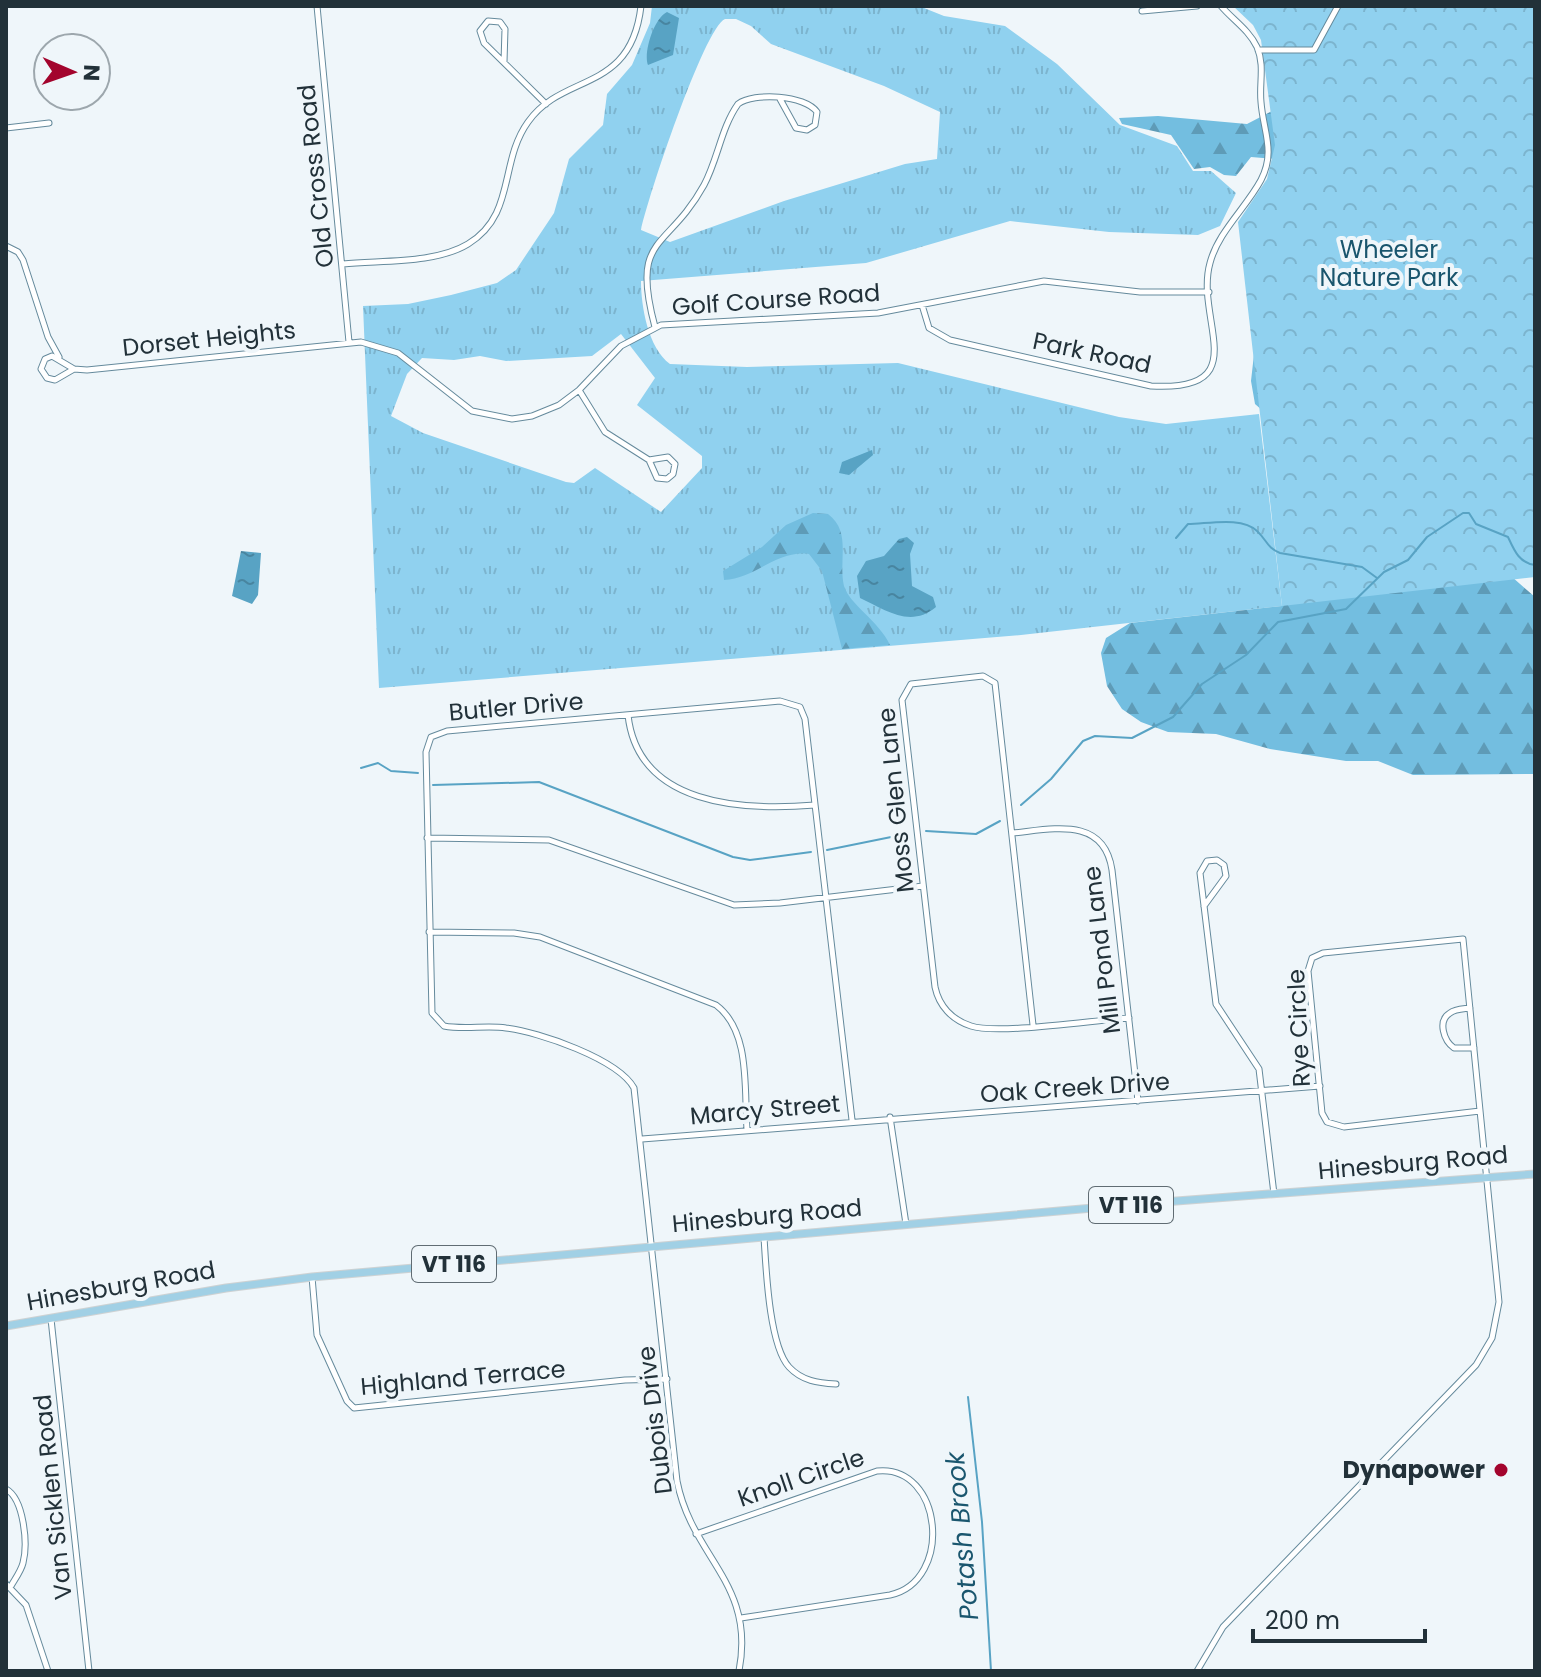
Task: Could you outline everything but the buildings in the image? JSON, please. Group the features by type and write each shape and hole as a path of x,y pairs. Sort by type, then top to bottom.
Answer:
{"main road":[{"name":"Hinesburg Road","path":"6,1326 226,1288 312,1277 906,1224 1535,1174"}],"street":[{"name":"Old Cross Road","path":"317,6 349,342"},
{"path":"343,264 438,254 474,239 502,206 521,134 546,104 594,80 619,59 635,34 641,6"},
{"path":"1142,11 1197,6"},
{"path":"1221,6 1250,35 1258,50 1314,50 1338,6"},
{"path":"504,62 505,29 500,22 488,21 480,31 482,39 504,62 546,104"},
{"name":"Park Road","path":"922,305 927,323 939,336 1133,382 1170,386 1198,380 1213,366 1215,353 1208,271 1214,252 1260,181 1268,161 1270,141 1261,101 1262,70 1258,50"},
{"path":"655,327 645,283 654,247 703,187 738,104 753,96 780,99 812,105 818,114 815,125 807,130 796,128 780,99"},
{"path":"6,128 49,123"},
{"path":"6,246 18,252 23,260 48,337 59,358 74,369"},
{"name":"Golf Course Road","path":"349,342 390,349 454,401 491,417 532,416 559,405 579,390 621,346 655,327 869,314 1044,281 1140,292 1209,292"},
{"name":"Dorset Heights","path":"59,358 48,357 43,362 41,369 47,378 58,379 74,369 349,342"},
{"path":"579,390 610,437 649,460 657,478 667,479 673,474 675,464 668,457 649,460"},
{"name":"Moss Glen Lane","path":"1033,1025 995,683 983,676 911,684 902,700 935,987 943,1006 958,1020 979,1028 1033,1025 1129,1018"},
{"name":"Butler Drive","path":"652,1246 634,1088 613,1065 516,1030 450,1027 438,1022 430,1008 426,752 431,737 438,732 780,701 794,702 800,707 805,719 852,1120"},
{"path":"628,715 639,755 648,767 669,782 739,807 815,805"},
{"name":"Mill Pond Lane","path":"1013,833 1077,829 1104,845 1112,870 1138,1101"},
{"path":"427,838 549,840 734,905 923,886"},
{"path":"1204,906 1226,876 1225,868 1217,860 1207,861 1201,870 1204,906 1217,1008 1258,1066 1274,1194"},
{"path":"429,932 514,933 540,937 716,1005 733,1021 739,1037 747,1129"},
{"name":"Rye Circle","path":"1197,1671 1204,1653 1227,1623 1460,1382 1485,1352 1499,1312 1487,1178 1463,939 1317,954 1308,968 1323,1116 1337,1127 1480,1111"},
{"path":"1470,1008 1450,1013 1443,1024 1445,1040 1451,1046 1474,1048"},
{"name":"Oak Creek Drive","path":"890,1117 1320,1086"},
{"path":"890,1117 906,1224"},
{"name":"Marcy Street","path":"642,1139 890,1117"},
{"path":"764,1237 774,1321 783,1359 803,1378 836,1384"},
{"name":"Dubois Drive","path":"652,1246 679,1488 696,1534 728,1582 741,1618 739,1671"},
{"name":"Highland Terrace","path":"312,1277 318,1339 347,1401 354,1408 625,1380 667,1379"},
{"name":"Van Sicklen Road","path":"51,1319 89,1671"},
{"name":"Knoll Circle","path":"696,1534 877,1471 905,1475 924,1495 931,1554 924,1574 911,1588 890,1595 741,1618"},
{"path":"6,1489 14,1494 18,1503 25,1552 23,1564 8,1585 26,1605 48,1671"}],"green space":[{"path":"652,6 919,6 944,16 1005,26 1057,64 1120,125 1177,146 1193,171 1211,171 1236,193 1220,226 1198,235 1109,232 1010,221 866,263 641,281 642,302 651,337 662,357 670,364 747,367 898,363 1119,417 1166,424 1259,414 1282,606 1021,635 379,688 363,306 408,304 451,295 497,283 516,270 554,213 569,159 603,125 607,94 632,65 650,23","holes":["725,19 736,19 751,26 771,44 884,86 940,112 937,159 905,164 784,201 670,242 641,230 691,82 716,29","621,334 655,378 637,405 702,456 702,468 661,512 595,468 574,483 566,482 423,433 391,416 407,374 422,358 454,360 480,356 506,361 592,356"]},
{"name":"Wheeler Nature Park","path":"1233,6 1535,6 1535,577 1282,606 1238,222 1267,179 1275,145 1261,40 1253,25"},
{"path":"1276,109 1503,569 1535,597 1535,774 1413,775 1378,761 1346,761 1270,749 1216,734 1168,732 1141,722 1122,709 1107,686 1101,653 1106,638 1130,623 1282,606 1284,600 1263,411 1255,404 1251,381 1276,159 1251,157 1236,176 1224,175 1210,167 1194,169 1171,135 1122,124 1119,118 1158,116 1247,124"},
{"path":"813,513 828,514 840,529 847,593 890,645 842,649 822,571 809,554 786,556 746,575 724,580 723,571 762,547 786,525"}],"water":[{"path":"667,12 679,18 673,55 648,65 651,36 658,21"},
{"path":"872,450 873,455 849,475 839,473 842,462"},
{"path":"907,537 914,543 910,554 912,586 933,597 936,607 926,613 907,617 860,598 857,576 866,561 884,556 899,539"},
{"path":"241,551 261,553 258,595 252,604 232,596"}],"waterway":[{"path":"1021,805 1051,779 1083,741 1095,736 1132,738 1173,717 1202,684 1246,655 1278,622 1346,609 1384,572 1408,560 1427,537 1463,513 1469,513 1476,524 1508,537 1521,559 1535,565"},
{"path":"1176,538 1188,524 1243,524 1251,526 1280,553 1362,567 1377,578"},
{"path":"361,768 378,763 391,771 418,773"},
{"path":"433,785 539,782 733,857 750,860 811,852"},
{"path":"926,831 976,834 1000,821"},
{"path":"827,850 906,834"},
{"name":"Potash Brook","path":"968,1397 982,1522 991,1671"}],"place":[{"name":"Dynapower","path":"1501,1470"}]}
